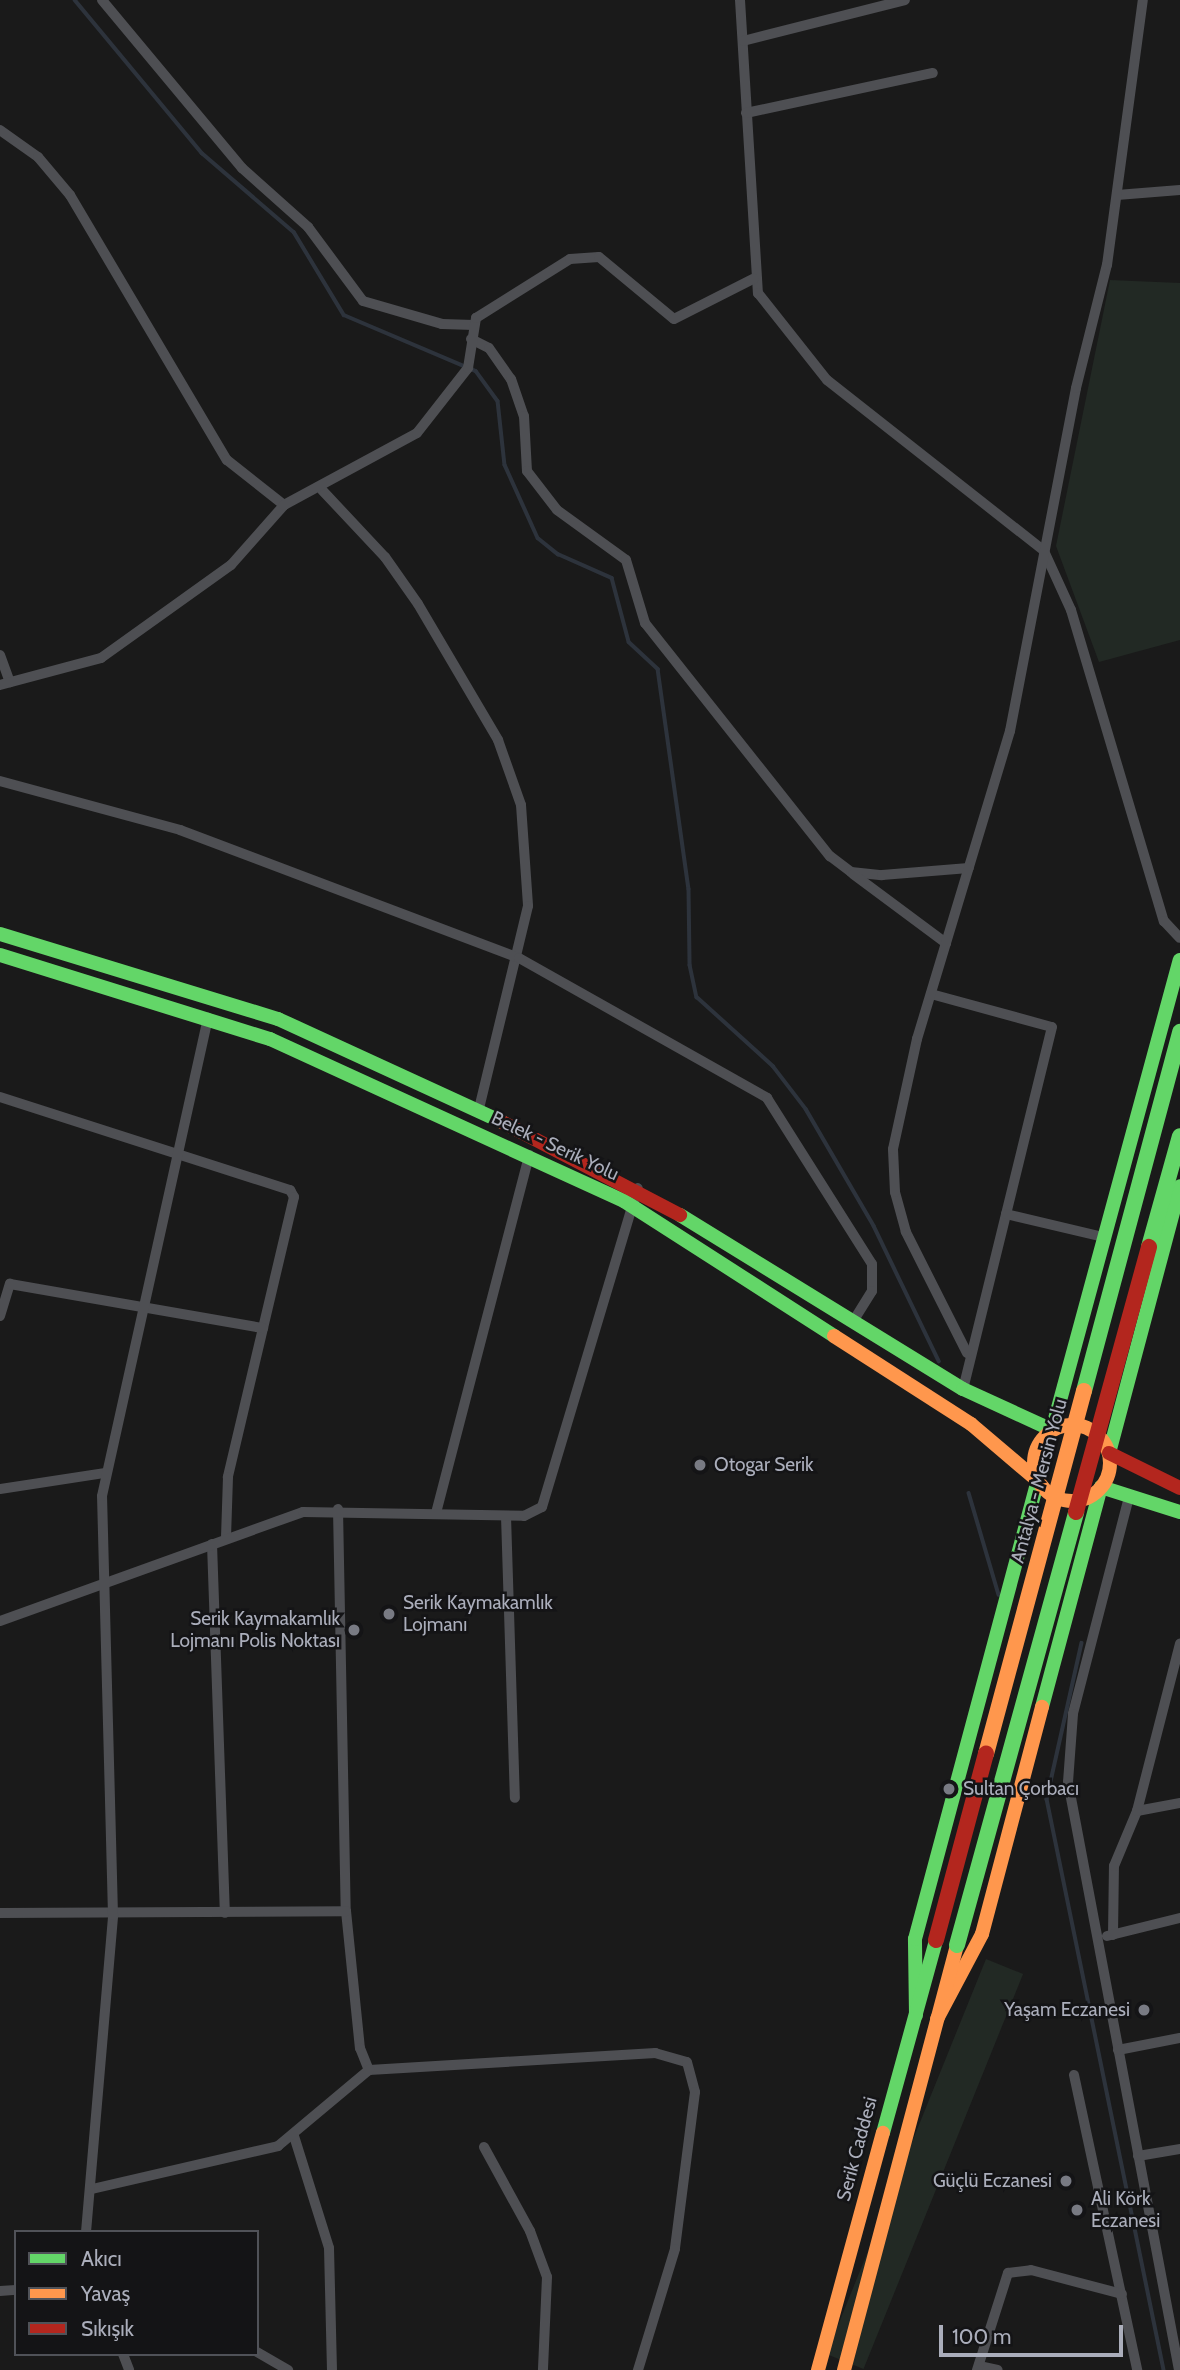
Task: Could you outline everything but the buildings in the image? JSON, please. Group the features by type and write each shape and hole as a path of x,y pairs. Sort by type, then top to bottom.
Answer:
{"main road":[{"name":"Belek - Serik Yolu","path":"0,934 278,1019 479,1109 638,1188 963,1389 1052,1430"},
{"name":"Belek - Serik Yolu","path":"0,955 208,1018 529,1155 633,1207 971,1424 1038,1481"},
{"path":"916,2015 915,1939 1038,1481 1037,1447 1052,1430 1180,960"},
{"name":"Antalya - Mersin Yolu","path":"936,1940 1180,1032"},
{"path":"844,2370 957,1945 1180,1136"},
{"path":"937,2019 982,1934 1180,1186"},
{"path":"1052,1430 1086,1427 1109,1453 1180,1489"},
{"path":"1038,1481 1068,1501 1101,1487 1180,1512"},
{"name":"Serik Caddesi","path":"818,2370 936,1940"}],"street":[{"path":"102,0 226,151 308,227 363,301 442,324 474,325"},
{"path":"740,0 753,279 827,380 1045,551 1071,610 1164,922 1180,938"},
{"path":"743,41 905,0"},
{"path":"967,1353 906,1232 895,1192 897,1124 931,994 1010,731 1117,195 1143,0"},
{"path":"746,113 933,73"},
{"path":"0,130 38,157 66,189 227,460 284,505"},
{"path":"1117,195 1180,190"},
{"path":"0,655 5,683 87,664 118,648 231,565 284,505 322,491 417,433 455,392 468,368 474,325 485,310 586,253 599,257 674,319 753,279"},
{"path":"471,339 489,348 511,379 524,416 527,471 556,510 626,560 645,623 792,815 851,872 946,943"},
{"path":"322,491 385,557 418,604 514,779 530,871 519,958 479,1109"},
{"path":"0,781 180,830 519,958 778,1108 872,1264 872,1291 853,1321"},
{"path":"851,872 969,868"},
{"path":"931,994 1052,1027 1006,1214 967,1353 963,1389"},
{"path":"86,2230 92,2189 113,1915 100,1583 104,1473 182,1156 208,1018"},
{"path":"0,1097 290,1190 295,1197 228,1477 226,1538"},
{"path":"436,1513 529,1155"},
{"path":"0,1621 303,1512 338,1510 506,1516 533,1513 549,1498 638,1188"},
{"path":"1006,1214 1103,1237"},
{"path":"0,1316 10,1284 263,1328"},
{"path":"0,1489 104,1473"},
{"path":"1129,1497 1067,1758 1118,2050 1179,2370"},
{"path":"338,1510 346,1910 355,2025 369,2070"},
{"path":"506,1516 515,1798"},
{"path":"212,1544 225,1913"},
{"path":"1113,1934 1114,1866 1138,1811 1180,1643"},
{"path":"1166,1698 1180,1696"},
{"path":"1138,1811 1180,1803"},
{"path":"0,1913 113,1915 346,1910"},
{"path":"1098,1938 1180,1917"},
{"path":"1118,2050 1180,2038"},
{"path":"92,2189 260,2153 294,2136 369,2070 667,2053 687,2062 695,2092 675,2249 638,2370"},
{"path":"1074,2075 1137,2370"},
{"path":"294,2136 329,2248 332,2370"},
{"path":"484,2147 530,2231 547,2277 543,2370"},
{"path":"1138,2156 1180,2149"},
{"path":"998,2370 978,2368 1008,2273 1031,2270 1122,2294"},
{"path":"259,2353 288,2370"}],"shaded area":[{"path":"1110,280 1180,283 1180,640 1099,662 1056,546"},
{"path":"986,1959 1023,1974 864,2369 826,2354"}],"waterway":[{"path":"75,0 202,153 294,232 344,315 476,371 498,401 505,465 538,538 558,554 612,578 629,642 658,669 689,889 690,965 697,997 773,1066 806,1109 874,1226 939,1361"},
{"path":"969,1493 999,1595"},
{"path":"1082,1643 1047,1799 1164,2370"}],"traffic: fast":[{"path":"0,934 278,1019 502,1122"},
{"path":"0,955 270,1039 624,1201 834,1336"},
{"path":"1052,1430 1180,960"},
{"path":"1084,1391 1180,1032"},
{"path":"1149,1247 1180,1136"},
{"path":"1109,1453 1180,1186"},
{"path":"680,1215 963,1389 1052,1430"},
{"path":"916,2015 915,1939 1038,1481"},
{"path":"1101,1487 1180,1512"},
{"path":"1042,1707 1101,1487"},
{"path":"957,1945 1076,1512"},
{"path":"883,2133 936,1940"}],"traffic: slow":[{"path":"834,1336 971,1424 1038,1481"},
{"path":"986,1754 1084,1391"},
{"path":"1072,1425 1087,1428 1099,1436 1107,1448 1110,1463 1107,1478 1099,1490 1087,1498 1072,1501 1057,1498 1045,1490 1037,1478 1034,1463 1037,1448 1045,1436 1057,1428 1072,1425"},
{"path":"937,2019 982,1934 1042,1707"},
{"path":"844,2370 957,1945"},
{"path":"818,2370 883,2133"}],"traffic: jam":[{"path":"502,1122 680,1215"},
{"path":"1076,1512 1149,1247"},
{"path":"1109,1453 1180,1488"},
{"path":"936,1940 986,1754"}],"place":[{"name":"Otogar Serik","path":"700,1465"},
{"name":"Serik Kaymakamlık Lojmanı","path":"389,1614"},
{"name":"Serik Kaymakamlık Lojmanı Polis Noktası","path":"354,1630"},
{"name":"Sultan Çorbacı","path":"949,1789"},
{"name":"Yaşam Eczanesi","path":"1144,2010"},
{"name":"Güçlü Eczanesi","path":"1066,2181"},
{"name":"Ali Körk Eczanesi","path":"1077,2210"}]}
